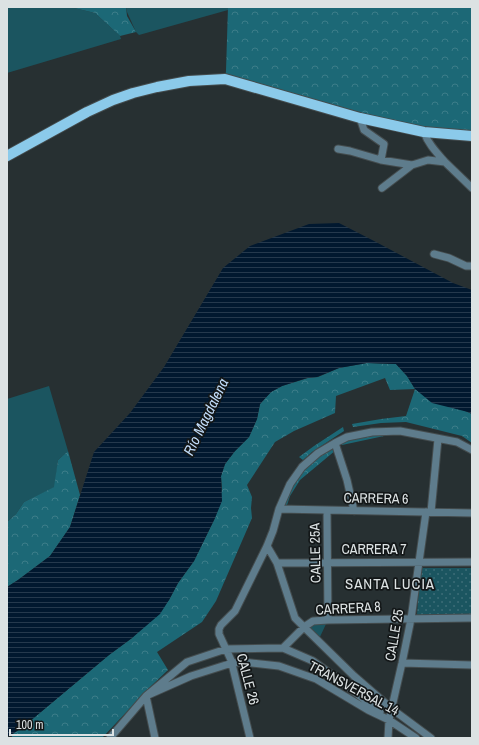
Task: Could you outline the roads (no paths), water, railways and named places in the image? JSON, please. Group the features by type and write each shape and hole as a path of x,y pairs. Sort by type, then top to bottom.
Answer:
{"main road":[{"path":"7,156 87,112 113,100 157,87 189,81 225,79 360,118 424,132 472,136"}],"street":[{"path":"360,118 364,130 384,144 381,160"},
{"path":"424,132 431,146 472,188"},
{"path":"338,149 381,160 412,165"},
{"path":"382,188 412,165 428,160 445,162"},
{"path":"434,254 449,258 466,266 472,266"},
{"path":"267,546 279,509 290,484 302,467 318,453 334,443 347,437 372,432 400,431 457,442 472,450"},
{"name":"CALLE 25","path":"388,738 389,720 411,619 418,562 429,512 438,439"},
{"path":"334,443 354,511"},
{"name":"CARRERA 6","path":"279,509 472,513"},
{"name":"CALLE 25A","path":"327,510 328,620"},
{"name":"TRANSVERSAL 14","path":"267,546 277,563 295,618 354,676 392,709 431,738"},
{"name":"CALLE 26","path":"250,738 232,663 219,634 219,629 235,611 267,546"},
{"name":"CARRERA 7","path":"277,563 472,562"},
{"name":"CARRERA 8","path":"283,648 304,627 313,621 472,618"},
{"path":"155,738 146,696 187,662 226,649 283,648 313,661 389,720"},
{"name":"TRANSVERSAL 14","path":"110,738 146,696 192,676 232,663 243,662 278,666 316,679 368,710 389,720 416,738"},
{"path":"402,663 472,665"}],"water":[{"name":"Río Magdalena","path":"339,223 453,283 472,290 472,414 432,403 415,389 407,376 396,364 367,363 339,368 317,377 307,378 282,386 271,392 260,404 257,419 249,437 225,464 221,476 222,501 215,518 194,561 178,583 160,614 23,727 7,736 7,587 50,556 70,527 94,452 130,413 164,367 223,268 250,246 309,224"}],"district":[{"name":"SANTA LUCIA","path":"390,584"}]}
